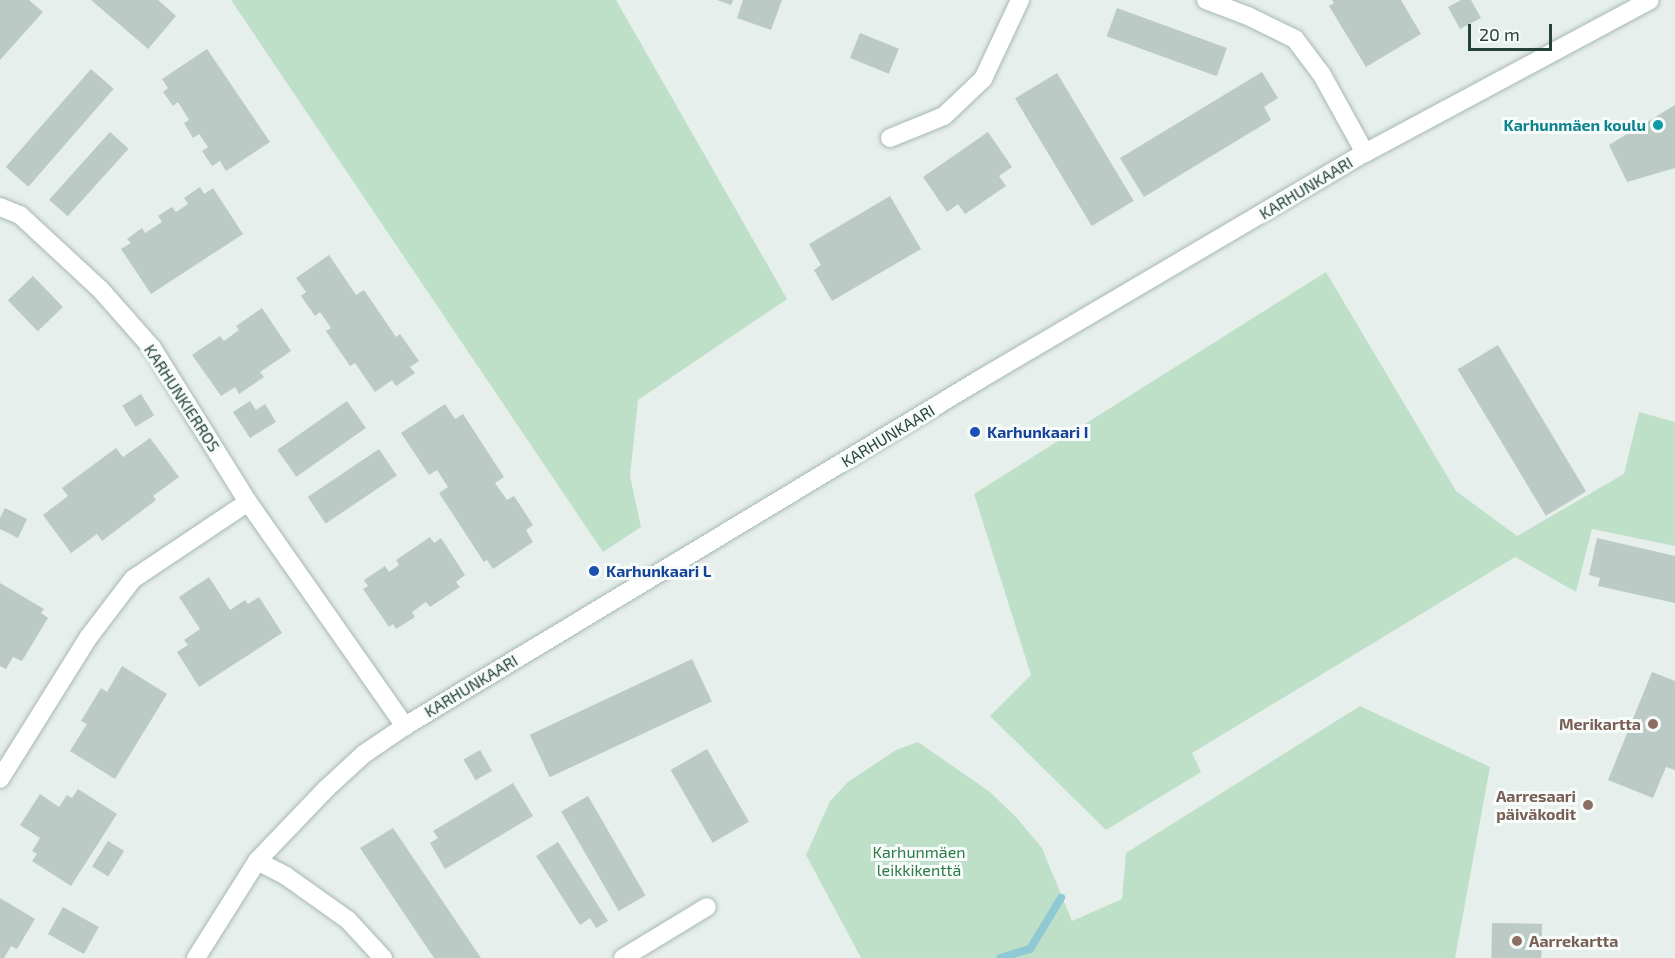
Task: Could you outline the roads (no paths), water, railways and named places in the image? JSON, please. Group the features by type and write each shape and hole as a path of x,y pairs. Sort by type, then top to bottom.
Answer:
{"street":[{"path":"890,138 944,116 982,79 1020,0"},
{"path":"1206,0 1248,16 1295,39 1322,75 1365,153"},
{"name":"KARHUNKAARI","path":"196,958 257,861 327,788 364,754 405,726 848,459 1365,153 1650,0"},
{"name":"KARHUNKIERROS","path":"0,207 20,215 100,289 152,348 249,502 405,726"},
{"path":"0,779 88,638 133,579 249,502"},
{"path":"257,861 286,876 348,920 383,958"},
{"path":"623,958 707,907"}],"waterway":[{"path":"1000,958 1030,949 1061,898"}],"place":[{"name":"Karhunmäen koulu","path":"1658,125"},
{"name":"Karhunkaari I","path":"975,432"},
{"name":"Karhunkaari L","path":"594,571"},
{"name":"Merikartta","path":"1653,724"},
{"name":"Aarresaari päiväkodit","path":"1588,805"},
{"name":"Aarrekartta","path":"1517,941"}],"park label":[{"name":"Karhunmäen leikkikenttä","path":"919,861"}]}
